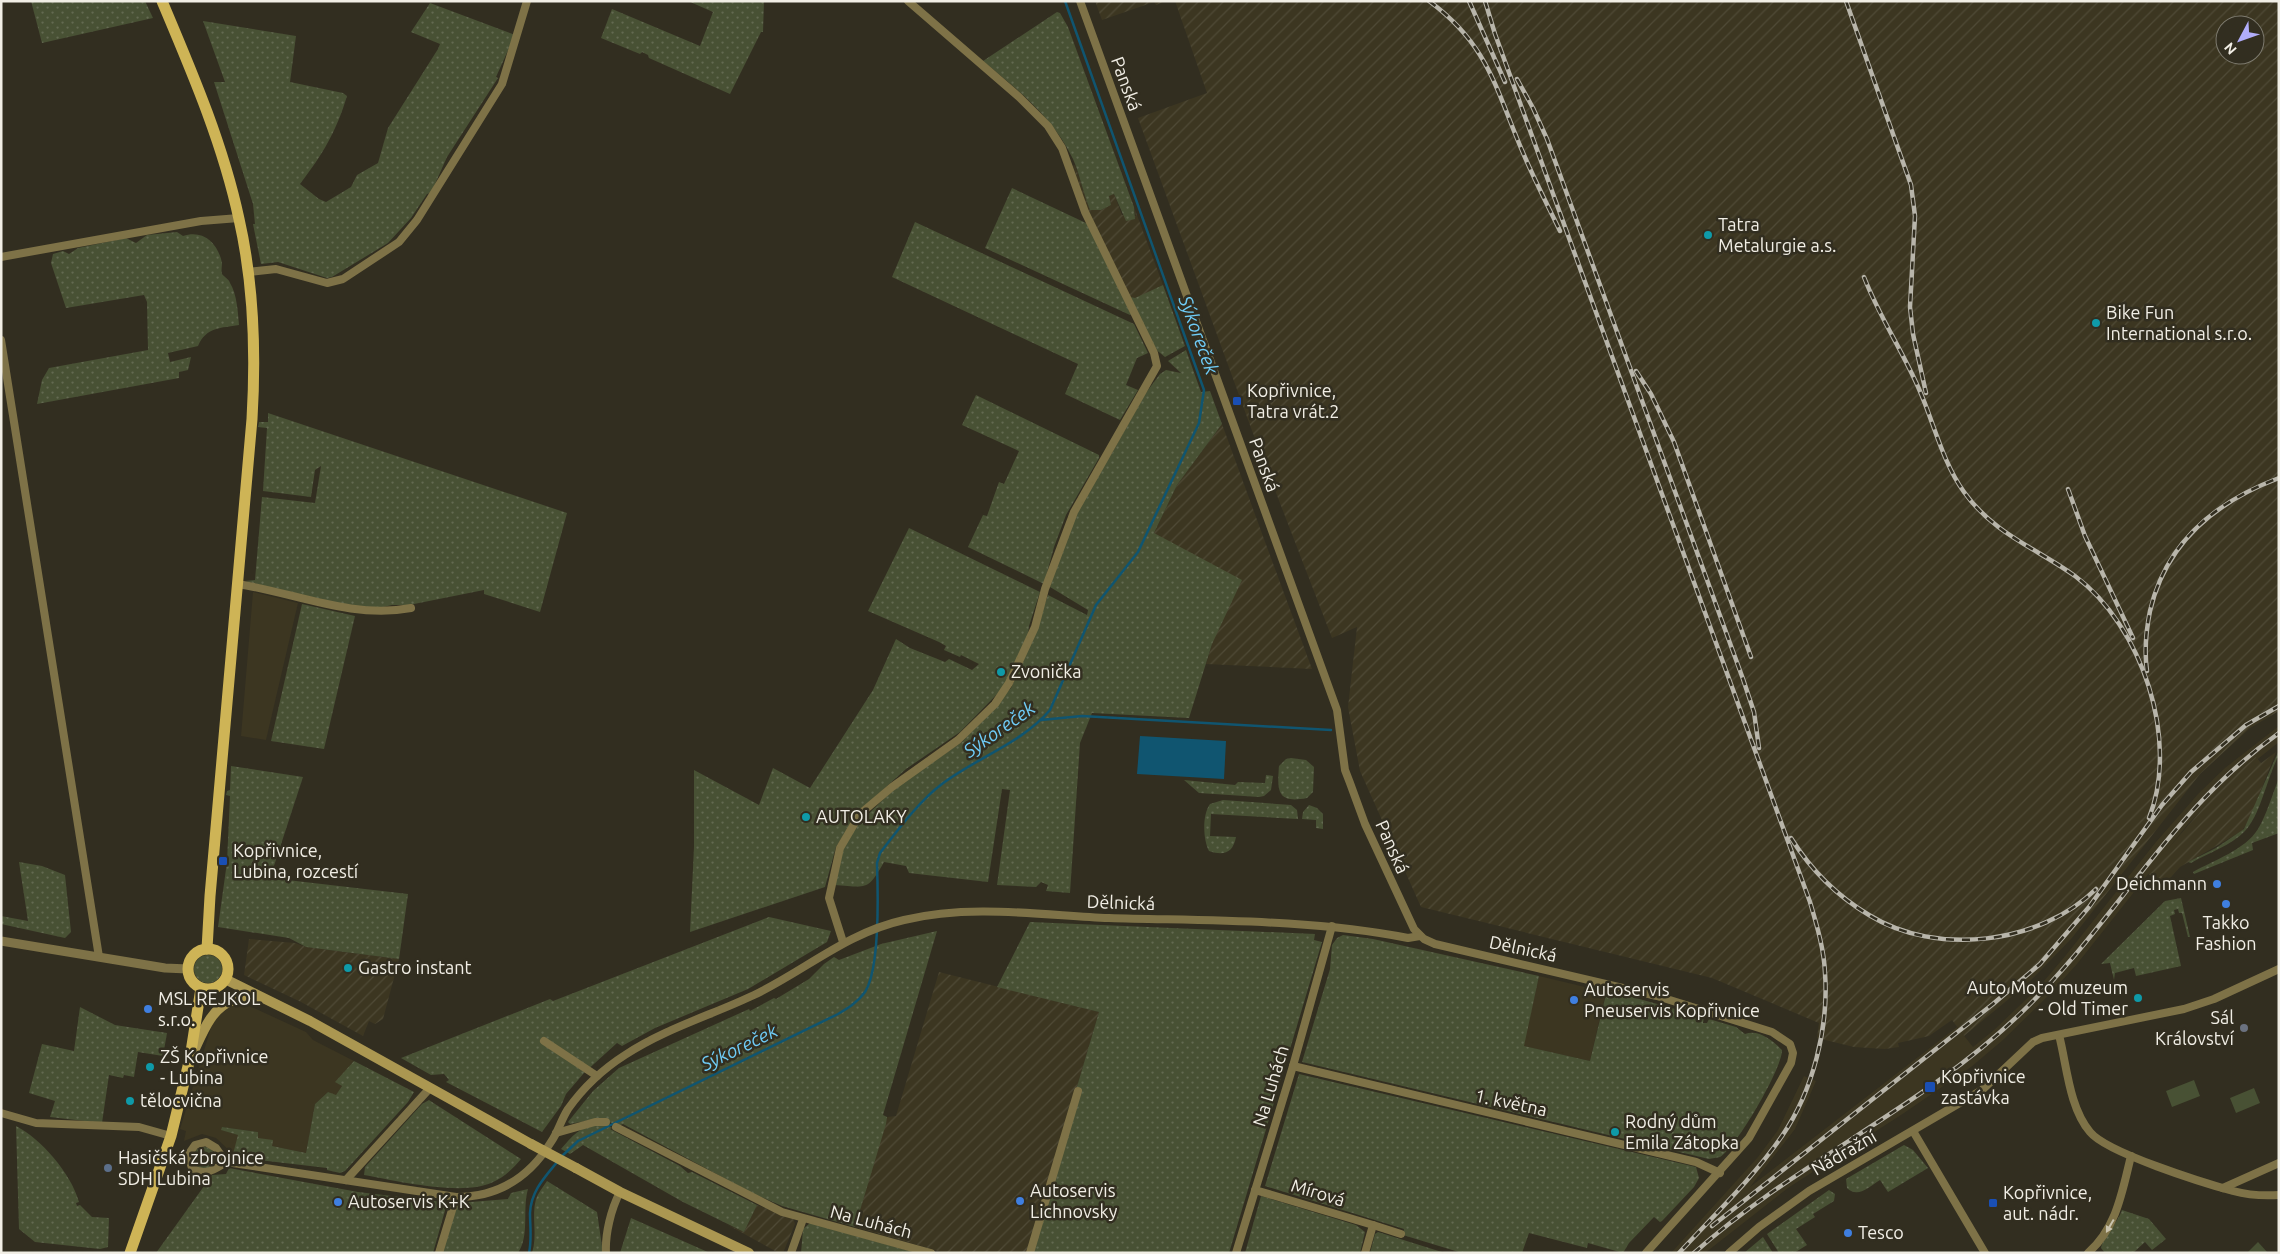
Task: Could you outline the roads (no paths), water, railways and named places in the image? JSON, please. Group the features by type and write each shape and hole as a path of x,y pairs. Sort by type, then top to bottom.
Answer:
{"main road":[{"path":"162,1 216,136 239,218 248,272 252,314 254,384 207,950"},
{"path":"207,950 216,952 224,958 227,970 225,979 214,988 200,988 191,980 188,969 194,954 207,950"},
{"path":"225,979 318,1025 620,1192 749,1253"},
{"path":"130,1253 171,1136 190,1058 200,988"},
{"path":"190,1058 217,1011 232,1001 262,998"}],"street":[{"path":"248,272 276,269 327,283 336,282 344,280 399,242 425,208 502,84 527,1"},
{"path":"842,942 829,898 840,848 860,814 892,787 958,740 995,704 1009,684 1035,627 1045,589 1074,512 1157,366 1154,353 1086,212 1067,158 1052,132 1019,97 908,1"},
{"name":"Panská","path":"1080,1 1336,710 1345,770 1356,801 1407,918 1420,936"},
{"path":"1,257 201,220 239,218"},
{"path":"1,340 100,957"},
{"path":"238,584 356,610 410,608"},
{"name":"Dělnická","path":"226,1162 456,1197 492,1193 514,1182 536,1163 574,1101 614,1062 639,1046 754,994 842,942 883,925 918,917 982,912 1332,926 1408,938 1420,936 1439,945 1648,993 1738,1020 1784,1038 1790,1044 1793,1053 1788,1069 1749,1138 1720,1173 1646,1253"},
{"name":"Na Luhách","path":"1236,1253 1293,1066 1332,926"},
{"path":"1,942 165,968 188,969"},
{"name":"Nádražní","path":"1729,1253 1759,1227 1802,1196 1982,1090 2033,1042 2184,1009 2214,999 2279,969"},
{"path":"2059,1035 2076,1106 2085,1125 2099,1141 2131,1156 2223,1188 2245,1194 2279,1195"},
{"path":"544,1041 598,1076"},
{"name":"1. května","path":"1293,1066 1696,1162 1720,1173"},
{"path":"346,1180 430,1088"},
{"path":"1030,1253 1078,1091"},
{"path":"1,1113 36,1123 139,1127 171,1136"},
{"path":"556,1133 595,1122 606,1122"},
{"name":"Na Luhách","path":"616,1127 753,1198 803,1220 931,1253"},
{"path":"1912,1131 1985,1253"},
{"path":"206,1142 216,1148 226,1162 215,1170 200,1172 192,1168 188,1155 195,1145 206,1142"},
{"path":"2088,1253 2107,1231 2120,1206 2131,1156"},
{"path":"2223,1188 2279,1163"},
{"name":"Mírová","path":"1255,1190 1401,1234"},
{"path":"606,1253 606,1244 615,1201 620,1192"},
{"path":"440,1253 456,1197"},
{"path":"791,1253 803,1220"},
{"path":"1365,1253 1373,1225"}],"water":[{"path":"1140,736 1226,741 1224,779 1137,774"}],"waterway":[{"name":"Sýkoreček","path":"562,1156 578,1141 838,1014 862,996 870,981 876,949 878,910 877,863 880,853 925,798 955,775 1026,732 1050,710 1096,605 1138,552 1199,423 1204,390 1065,1"},
{"path":"1041,720 1082,716 1331,730"},
{"name":"Sýkoreček","path":"529,1253 531,1238 530,1213 533,1198 548,1173 558,1161"}],"railway":[{"path":"1429,1 1466,35 1489,71 1528,165 1560,231"},
{"path":"1469,1 1505,82"},
{"path":"1485,1 1495,34 1810,902 1823,955 1826,994 1817,1058 1793,1118 1759,1167 1679,1253"},
{"path":"1846,1 1911,185 1915,216 1910,307 1913,334 1926,393"},
{"path":"1517,79 1547,139 1743,679 1754,712 1759,748"},
{"path":"1864,277 1912,375 1950,468 1964,492 1976,507 2002,530 2075,576 2099,598 2119,624 2136,654 2149,686 2157,720 2160,754 2157,787 2149,818"},
{"path":"1636,371 1651,394 1674,442 1751,657"},
{"path":"2147,671 2147,626 2158,586 2168,564 2196,528 2214,512 2234,499 2279,478"},
{"path":"2068,489 2085,536 2133,638"},
{"path":"1712,1226 1993,1004 2040,964 2089,907 2162,805 2191,772 2246,725 2279,706"},
{"path":"1694,1253 1733,1220 1775,1190 1902,1106 1984,1046 2022,1012 2056,977 2175,831 2206,796 2241,763 2279,733"},
{"path":"1791,838 1816,871 1857,908 1896,928 1925,936 1956,940 1987,938 2017,932 2046,922 2073,908 2096,889"}],"place":[{"name":"Tatra Metalurgie a.s.","path":"1708,235"},
{"name":"Bike Fun International s.r.o.","path":"2096,323"},
{"name":"Kopřivnice, Tatra vrát.2","path":"1237,401"},
{"name":"Zvonička","path":"1001,672"},
{"name":"AUTOLAKY","path":"806,817"},
{"name":"Kopřivnice, Lubina, rozcestí","path":"223,861"},
{"name":"Deichmann","path":"2217,884"},
{"name":"Takko Fashion","path":"2226,904"},
{"name":"Gastro instant","path":"348,968"},
{"name":"Auto Moto muzeum - Old Timer","path":"2138,998"},
{"name":"Autoservis Pneuservis Kopřivnice","path":"1574,1000"},
{"name":"MSL REJKOL s.r.o.","path":"148,1009"},
{"name":"Sál Království","path":"2244,1028"},
{"name":"ZŠ Kopřivnice - Lubina","path":"150,1067"},
{"name":"Kopřivnice zastávka","path":"1930,1087"},
{"name":"tělocvična","path":"130,1101"},
{"name":"Rodný dům Emila Zátopka","path":"1615,1132"},
{"name":"Hasičská zbrojnice SDH Lubina","path":"108,1168"},
{"name":"Autoservis Lichnovsky","path":"1020,1201"},
{"name":"Autoservis K+K","path":"338,1202"},
{"name":"Kopřivnice, aut. nádr.","path":"1993,1203"},
{"name":"Tesco","path":"1848,1233"}]}
